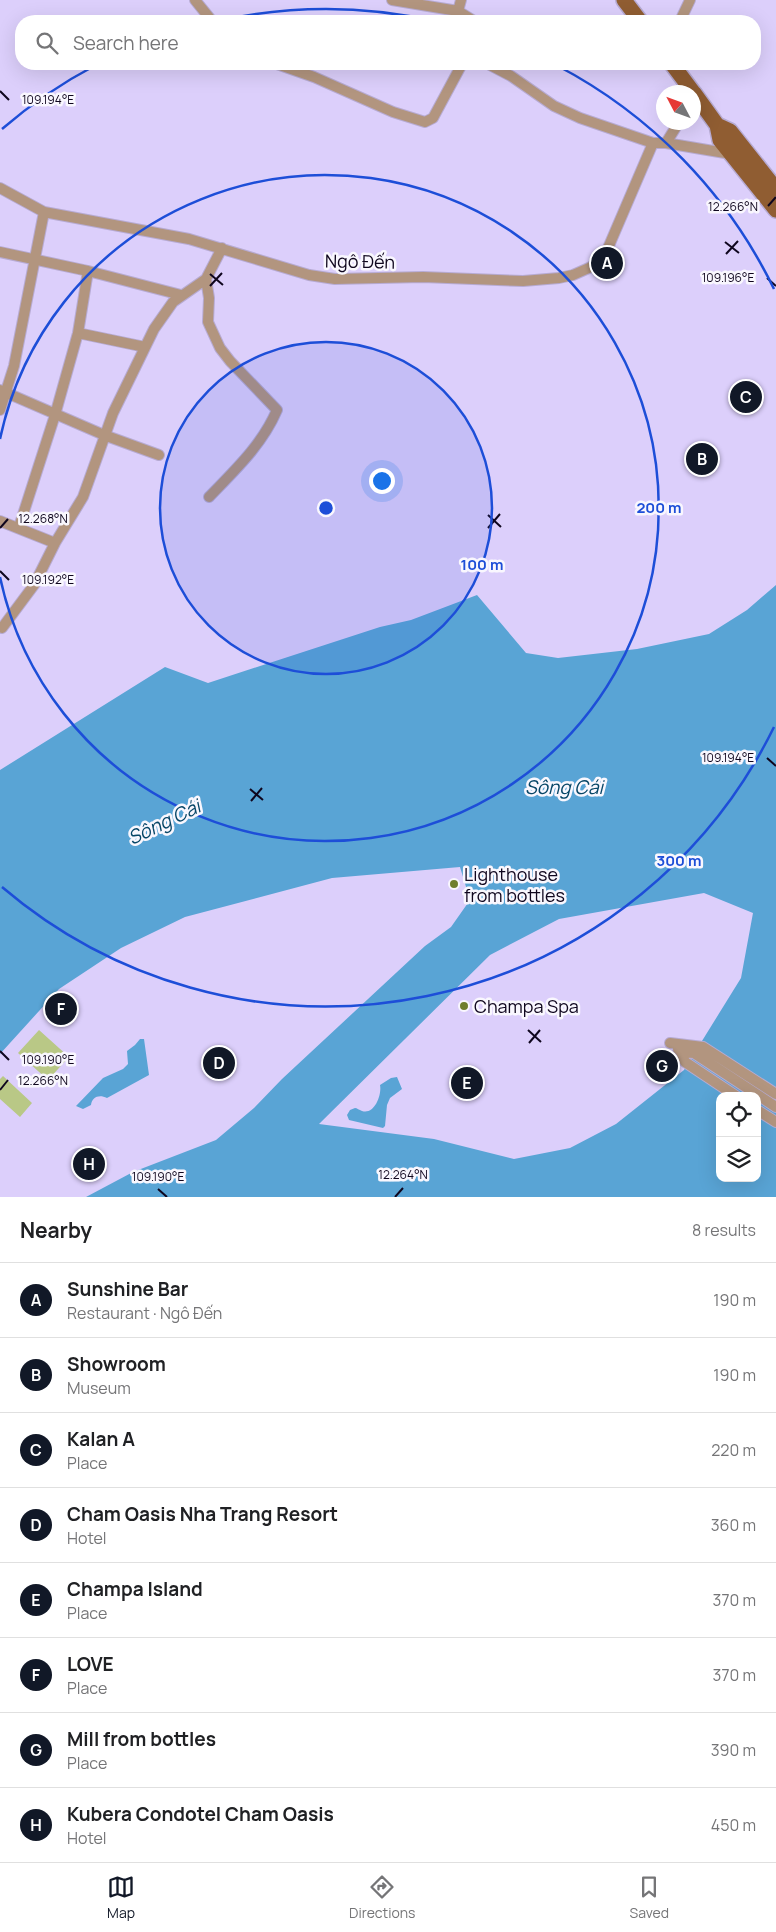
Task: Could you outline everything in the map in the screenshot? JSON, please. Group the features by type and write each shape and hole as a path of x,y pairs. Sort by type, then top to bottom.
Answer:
{"main road":[{"path":"624,0 635,15"},
{"path":"676,70 686,85"},
{"path":"701,105 717,125 730,131 776,189"},
{"path":"717,125 720,140 776,210"}],"street":[{"path":"195,0 207,15"},
{"path":"392,0 458,11 464,15"},
{"path":"458,11 461,0"},
{"path":"683,15 690,0"},
{"path":"296,70 314,76 393,112 425,122 433,118 459,70"},
{"path":"500,70 554,106 580,118 653,143 666,143 731,154"},
{"path":"666,143 674,130"},
{"name":"Ngô Đến","path":"0,188 44,212 172,236 222,248 309,275 335,278 423,277 523,281 573,275 591,267 601,259 608,248 653,143"},
{"path":"0,410 3,392 14,366 44,212"},
{"path":"2,628 34,585 83,497 116,406 159,322 173,302 206,280 222,248"},
{"path":"0,252 88,271 181,295"},
{"path":"19,527 55,415 78,333 88,271"},
{"path":"206,280 209,298 208,322 220,348 277,410 269,427 252,452 209,497"},
{"path":"78,333 146,347"},
{"path":"3,392 104,435 158,455"},
{"path":"0,521 56,543"},
{"path":"730,1092 685,1062 681,1052 670,1043 703,1047 776,1094"},
{"path":"681,1052 694,1053 776,1107"},
{"path":"761,1113 776,1122"}],"green space":[{"path":"39,1030 69,1057 48,1080 18,1053"},
{"path":"3,1076 32,1103 20,1117 0,1099 0,1079"}],"water":[{"name":"Sông Cái","path":"776,585 776,1197 86,1197 133,1172 216,1140 254,1108 282,1079 425,946 451,927 470,900 460,867 332,878 185,917 121,948 59,989 0,1054 0,770 165,667 208,683 380,627 411,620 477,595 526,653 558,658 637,649 709,634 747,610","holes":["704,893 753,913 741,978 684,1070 616,1124 570,1148 514,1159 434,1139 319,1124 490,955 559,919"]},
{"path":"140,1039 144,1039 149,1075 107,1098 96,1097 91,1105 83,1109 76,1106 103,1078 123,1069 128,1064 127,1051"},
{"path":"397,1077 402,1089 390,1098 383,1128 349,1120 347,1115 350,1110 355,1108 362,1111 371,1110 379,1098 380,1085 391,1078"}],"place":[{"name":"Sunshine Bar","path":"607,263"},
{"name":"Kalan A","path":"746,397"},
{"name":"Showroom","path":"702,459"},
{"name":"Lighthouse from bottles","path":"454,884"},
{"name":"Champa Spa","path":"464,1006"},
{"name":"LOVE","path":"61,1009"},
{"name":"Cham Oasis Nha Trang Resort","path":"219,1063"},
{"name":"Mill from bottles","path":"662,1066"},
{"name":"Champa Island","path":"467,1083"},
{"name":"Kubera Condotel Cham Oasis","path":"89,1164"}]}
